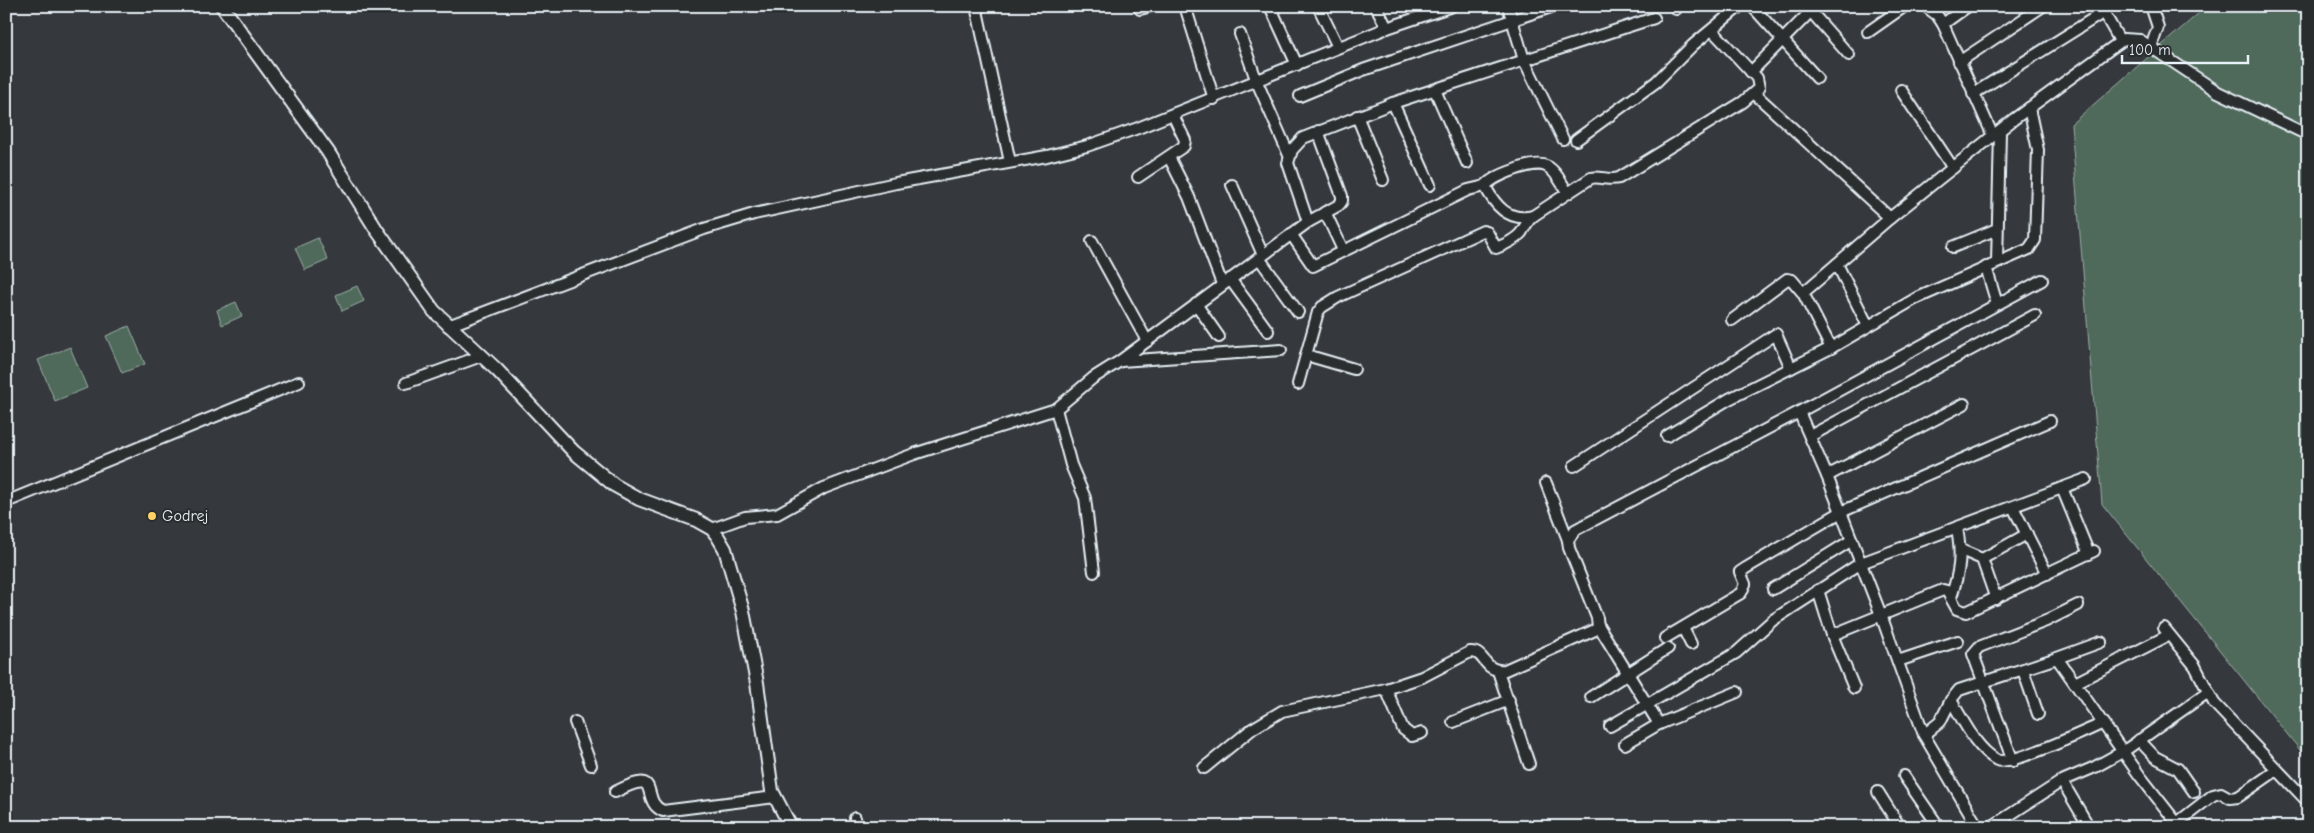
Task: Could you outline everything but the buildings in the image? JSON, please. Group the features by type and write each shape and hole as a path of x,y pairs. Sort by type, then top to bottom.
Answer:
{"street":[{"path":"222,6 328,152 404,271 434,311 448,326 510,383 574,452 614,486 639,499 685,515 712,529 725,549 743,611 757,683 772,791 791,827"},
{"path":"976,6 1010,162"},
{"path":"1140,9 1152,6"},
{"path":"1185,6 1214,98"},
{"path":"1270,6 1298,66"},
{"path":"1318,6 1338,47"},
{"path":"1376,6 1387,28"},
{"path":"448,326 704,229 754,214 896,183 1087,146 1173,115 1298,66 1338,47 1387,28 1452,6"},
{"path":"1508,6 1524,60 1563,139"},
{"path":"1300,96 1363,70 1554,6"},
{"path":"1576,140 1656,82 1712,30 1730,10 1740,6"},
{"path":"1752,6 1817,78"},
{"path":"1868,32 1904,6"},
{"path":"1925,6 1937,15 1943,24 1973,94 1996,134 1997,262"},
{"path":"1943,24 1968,6"},
{"path":"1958,62 2043,6"},
{"path":"2151,6 2158,28 2151,47"},
{"path":"1751,72 1783,40 1808,9 1849,55"},
{"path":"1973,94 2102,9 2120,41"},
{"path":"1308,222 1288,163 1289,155 1297,142 1318,131 1393,103 1654,18"},
{"path":"1298,384 1318,312 1330,301 1483,231 1486,232 1496,248 1519,236 1527,221 1533,216 1592,178 1597,177 1611,180 1619,178 1755,94 1760,83 1712,30"},
{"path":"1240,34 1257,82 1289,155"},
{"path":"1803,293 1890,218 2029,108 2120,41 2131,38 2140,40 2218,92 2308,135"},
{"path":"1435,90 1467,163"},
{"path":"1901,90 1953,168"},
{"path":"1755,94 1890,218"},
{"path":"1393,103 1430,185"},
{"path":"1667,436 1730,399 1830,348 1915,300 2029,249 2035,240 2038,150 2029,108"},
{"path":"1138,177 1184,146 1185,140 1173,115"},
{"path":"1357,116 1383,180"},
{"path":"712,529 745,517 777,514 834,484 914,454 1056,409 1093,378 1120,361 1291,234 1339,205 1342,201 1342,196 1318,131"},
{"path":"1169,157 1189,196 1226,281 1268,331"},
{"path":"1291,234 1313,266 1468,190 1485,186 1499,176 1538,164 1546,165 1552,170 1568,193"},
{"path":"1232,185 1261,256 1298,312"},
{"path":"1485,186 1492,199 1502,211 1524,218 1533,216"},
{"path":"1325,212 1343,250"},
{"path":"1953,246 1997,229"},
{"path":"1092,240 1147,340"},
{"path":"1837,264 1868,326"},
{"path":"1986,267 1997,304"},
{"path":"1732,320 1787,279 1792,280 1803,293 1830,348"},
{"path":"1568,540 1576,530 2042,280"},
{"path":"1196,304 1219,337"},
{"path":"1810,436 2035,315"},
{"path":"1574,466 1776,334 1791,368"},
{"path":"1120,361 1281,350"},
{"path":"1306,355 1354,369"},
{"path":"406,383 481,356"},
{"path":"6,502 299,382"},
{"path":"1827,476 1964,404"},
{"path":"1056,409 1071,466 1084,498 1094,572"},
{"path":"1799,412 1827,476 1861,563 1924,735 1978,827"},
{"path":"1591,697 1628,674 1683,628 1741,593 1745,584 1740,572 1746,568 1841,512 2050,421"},
{"path":"1610,726 1736,653 1773,620 1861,563 2086,479"},
{"path":"1546,483 1598,625 1659,724"},
{"path":"1832,635 1943,590 1947,591 1956,609 1966,612 2092,553 2062,488"},
{"path":"2013,507 2047,574"},
{"path":"1951,597 1958,578 1961,550 1957,528"},
{"path":"1982,560 2027,534"},
{"path":"1773,589 1852,540"},
{"path":"1961,550 1982,560 1996,599"},
{"path":"1818,590 1832,635 1854,688"},
{"path":"2013,761 1974,659 1974,650 2046,621 2078,605"},
{"path":"1204,768 1252,729 1282,711 1386,689 1422,677 1470,652 1475,652 1489,668 1498,671 1514,667 1595,630 1598,625"},
{"path":"1683,628 1691,644"},
{"path":"2075,683 2166,632 2195,666 2206,693 2214,703 2308,802"},
{"path":"1898,661 1958,641"},
{"path":"1924,735 1940,722 1951,700 1959,690 2023,670 2101,642"},
{"path":"2057,658 2179,825 2213,795 2221,793 2230,798 2238,797 2277,770"},
{"path":"2023,670 2038,714"},
{"path":"1498,671 1529,764"},
{"path":"1386,689 1403,729 1412,736 1422,733"},
{"path":"1625,744 1659,724 1737,692"},
{"path":"1991,827 2062,781 2095,767 2124,751 2206,693"},
{"path":"1453,722 1509,700"},
{"path":"1951,700 1984,749 1996,760 2004,763 2104,723"},
{"path":"575,722 591,765"},
{"path":"2139,740 2155,757 2178,769 2194,792"},
{"path":"1904,776 1939,827"},
{"path":"2062,781 2089,827"},
{"path":"614,792 632,783 642,782 646,784 654,803 662,812 775,798"},
{"path":"1878,792 1900,827"}],"green space":[{"path":"2207,6 2308,6 2308,760 2102,504 2071,124"},
{"path":"318,238 328,260 305,270 295,248"},
{"path":"357,286 364,301 342,311 336,295"},
{"path":"236,302 242,316 222,325 217,310"},
{"path":"129,326 145,364 122,373 106,336"},
{"path":"70,347 87,388 55,401 38,360"}],"place":[{"name":"Godrej","path":"152,516"}]}
